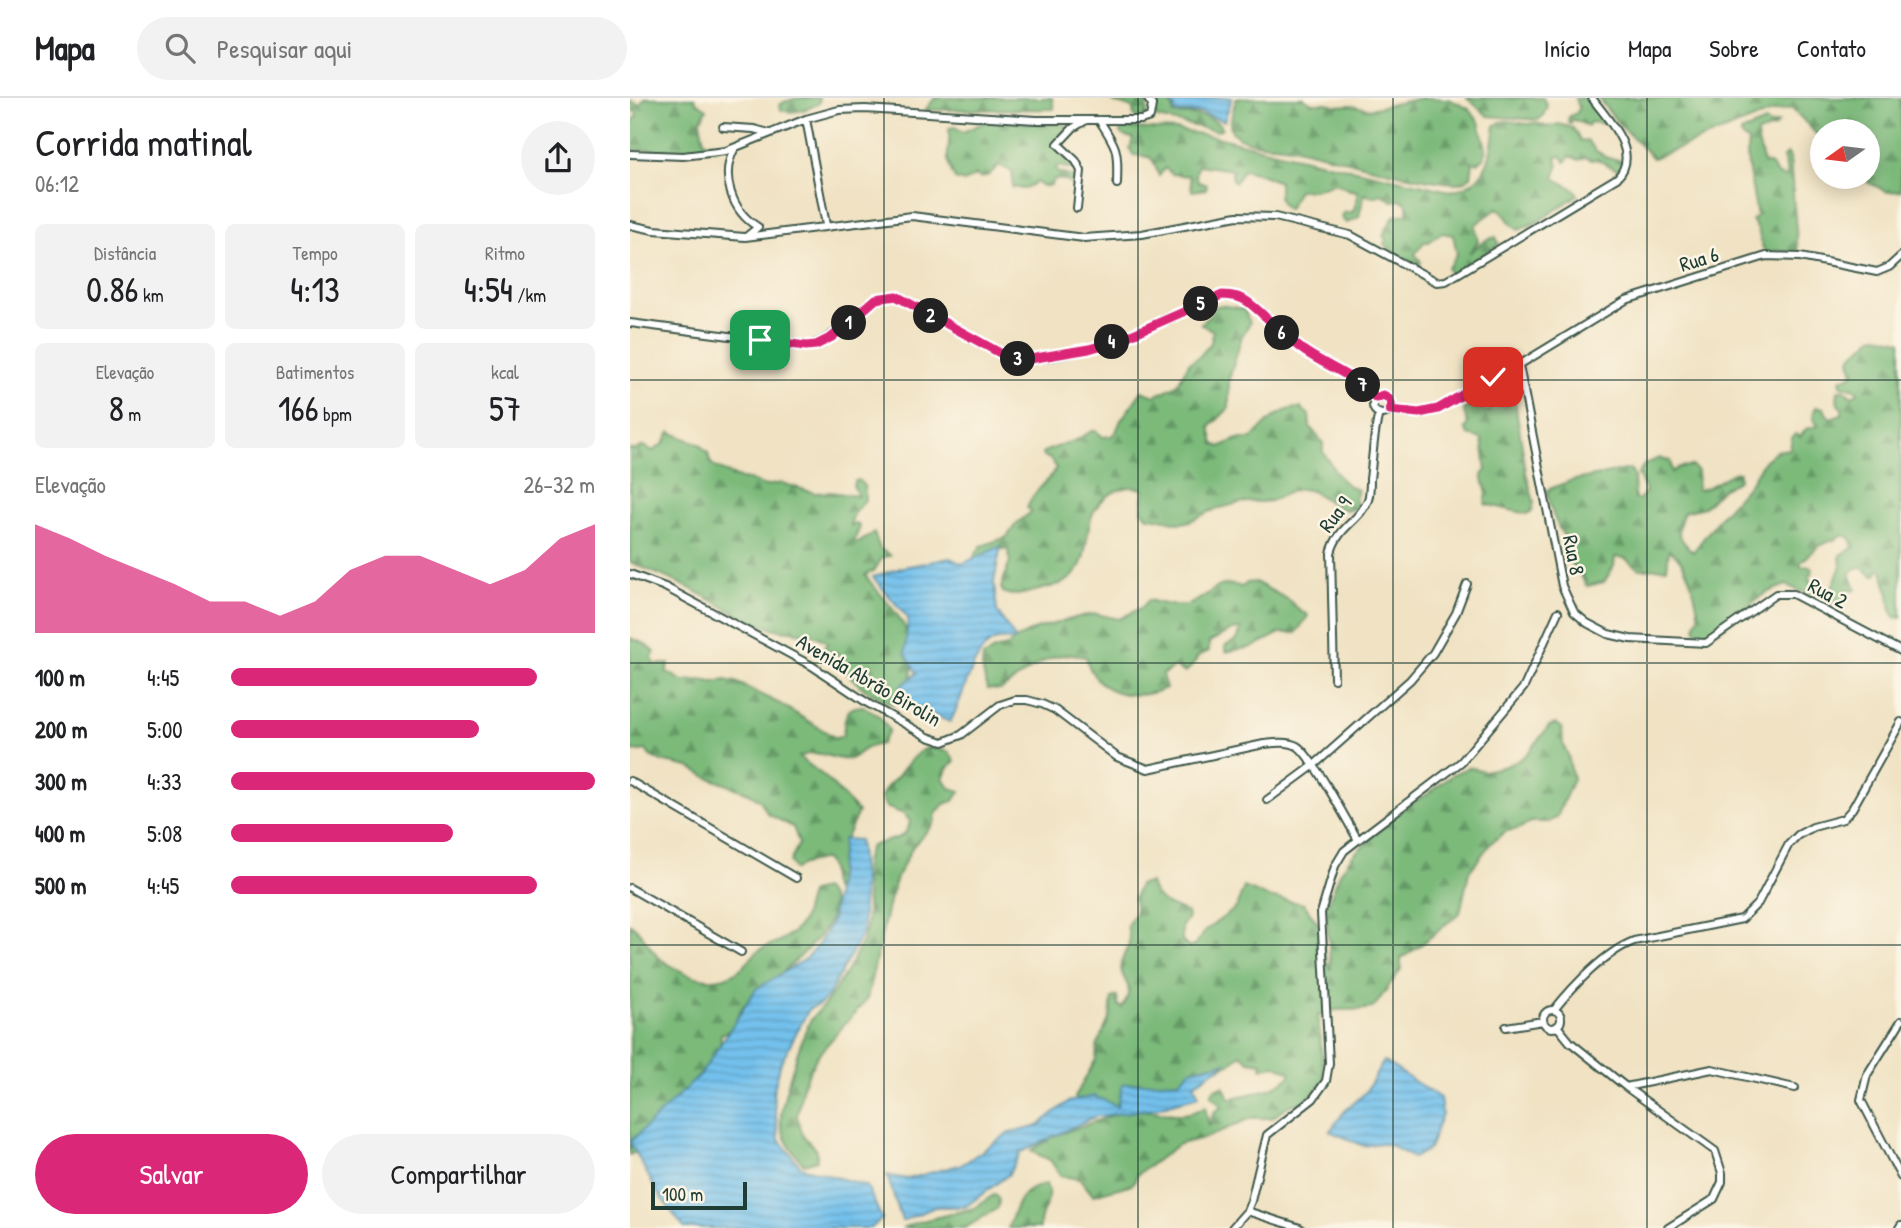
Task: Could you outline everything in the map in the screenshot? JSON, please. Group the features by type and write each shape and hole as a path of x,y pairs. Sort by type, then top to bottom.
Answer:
{"street":[{"path":"1147,98 1152,105"},
{"path":"630,154 683,156 726,151 806,119 839,110 1141,120 1150,117 1152,105 1158,98"},
{"path":"630,225 654,230 745,237 912,216 1084,238 1142,234 1237,216 1275,218 1350,235 1437,282 1446,281 1623,172 1627,163 1625,147 1592,98"},
{"path":"806,119 826,225"},
{"path":"1077,208 1081,171 1076,161 1058,144 1073,128 1087,120"},
{"path":"1099,120 1115,144 1118,155 1117,184"},
{"path":"723,127 771,133"},
{"path":"734,148 728,166 730,188 739,211 758,228 745,237"},
{"name":"Rua 6","path":"1390,410 1419,413 1438,409 1519,365 1626,300 1766,256 1800,257 1877,272 1889,267 1901,256"},
{"path":"630,323 806,346 816,345 832,337 876,299 896,296 1000,353 1024,360 1089,349 1117,341 1222,295 1233,295 1246,300 1307,352 1366,387 1376,398"},
{"name":"Rua 8","path":"1519,365 1562,586 1574,612 1587,623 1608,634 1630,639 1706,643"},
{"path":"1383,395 1389,398 1390,410 1379,414 1373,407 1376,398 1383,395"},
{"name":"Rua 9","path":"1334,679 1331,553 1341,530 1360,514 1368,499 1374,433 1379,414"},
{"name":"Avenida Abrão Birolin","path":"630,574 665,587 812,666 869,704 928,737 943,742 961,735 1000,705 1027,700 1055,710 1117,757 1148,769 1276,742 1296,746 1313,766 1358,840"},
{"path":"1267,800 1313,766 1384,705 1433,653 1467,584"},
{"name":"Rua 2","path":"1706,643 1776,594 1793,594 1901,651"},
{"path":"1231,1228 1247,1211 1267,1135 1313,1099 1326,1081 1329,1063 1321,914 1335,866 1344,851 1461,762 1491,728 1524,687 1558,612"},
{"path":"1543,1021 1546,1013 1554,1010 1601,962 1622,945 1742,919 1758,903 1788,844 1813,827 1843,819 1852,809 1901,722"},
{"path":"630,793 633,783 796,877"},
{"path":"630,888 741,952"},
{"path":"1554,1010 1559,1013 1561,1019 1557,1026"},
{"path":"1543,1021 1549,1027 1557,1026"},
{"path":"1506,1027 1543,1021"},
{"path":"1901,1021 1867,1075 1861,1100 1901,1177"},
{"path":"1557,1026 1570,1042 1626,1087 1715,1151 1719,1160 1721,1182 1714,1199 1668,1228"},
{"path":"1626,1087 1712,1069 1795,1088"},
{"path":"1247,1211 1300,1228"}],"green space":[{"path":"645,98 695,98 696,102 707,109 700,121 704,142 716,143 716,149 630,150 630,125 637,116 636,112 630,110 630,101 640,105"},
{"path":"798,98 819,98 819,103 801,111 781,110 780,105 784,102"},
{"path":"935,98 1052,98 1054,109 925,110"},
{"path":"1113,98 1144,98 1147,115 1138,118 1134,116 1133,109 1113,102"},
{"path":"1161,98 1169,98 1173,114 1206,117 1222,128 1217,131 1157,118 1154,109"},
{"path":"1236,98 1304,98 1312,103 1369,109 1422,98 1449,99 1469,109 1479,122 1486,148 1484,158 1478,163 1473,162 1471,177 1456,183 1394,173 1291,147 1250,142 1238,137 1230,127"},
{"path":"1467,98 1543,98 1547,106 1538,120 1488,116"},
{"path":"1575,98 1590,98 1606,124 1590,122 1588,126 1572,119 1571,123 1568,122 1569,116 1577,113 1579,108"},
{"path":"1598,98 1901,98 1901,191 1887,192 1880,188 1880,119 1810,119 1810,127 1792,108 1772,112 1653,158"},
{"path":"987,121 1067,125 1067,129 1055,144 1060,154 1073,164 1072,169 1059,166 1056,168 1057,172 1075,178 1075,186 1065,180 1054,179 1051,185 1043,187 1037,182 1023,189 1012,187 1013,172 999,165 989,175 981,178 976,175 964,182 955,179 948,158 949,128 955,127 963,132"},
{"path":"1507,121 1537,123 1547,127 1559,124 1573,128 1580,140 1588,141 1595,150 1608,158 1620,160 1623,164 1619,171 1597,159 1585,157 1579,160 1570,156 1565,162 1562,156 1556,157 1558,167 1554,178 1575,190 1578,195 1539,221 1519,230 1498,208 1475,225 1478,242 1469,253 1486,240 1496,237 1499,244 1451,275 1447,269 1457,254 1453,235 1441,233 1429,242 1424,242 1415,254 1421,262 1419,264 1406,260 1384,244 1386,240 1383,235 1394,216 1407,214 1407,204 1402,200 1392,201 1382,194 1373,197 1364,194 1359,217 1347,223 1342,215 1353,212 1357,191 1335,183 1313,190 1298,190 1288,209 1279,199 1279,182 1243,170 1235,183 1232,170 1198,165 1198,182 1207,185 1206,189 1192,191 1190,176 1172,174 1165,168 1159,176 1152,159 1133,155 1130,149 1133,138 1120,132 1126,128 1177,130 1217,137 1450,191 1463,188 1480,176 1489,159 1495,126"},
{"path":"1766,122 1769,125 1778,123 1774,128 1757,133 1763,163 1771,165 1777,174 1783,177 1788,176 1783,157 1788,154 1790,158 1798,252 1796,254 1775,250 1770,254 1766,251 1752,220 1757,216 1748,164 1748,142 1741,136 1741,132"},
{"path":"1220,305 1244,309 1250,323 1242,336 1229,380 1229,408 1210,427 1214,444 1220,447 1237,439 1252,439 1280,413 1301,408 1309,415 1310,427 1323,443 1323,452 1337,474 1345,483 1358,490 1355,500 1359,507 1342,509 1304,489 1270,501 1229,506 1180,523 1148,517 1142,510 1144,490 1125,488 1102,500 1095,510 1090,521 1084,555 1073,576 1061,583 1025,594 1012,595 1003,592 1001,588 1010,561 1008,550 994,550 976,564 970,563 981,546 1007,537 1016,524 1031,512 1027,508 1029,502 1056,468 1052,460 1042,455 1043,452 1092,431 1103,437 1111,436 1142,391 1155,396 1177,385 1189,363 1200,356 1211,343 1213,331 1201,324 1213,308"},
{"path":"1872,337 1901,341 1901,618 1895,617 1891,611 1883,572 1878,569 1874,576 1856,568 1850,573 1856,589 1846,589 1844,600 1834,603 1830,601 1828,597 1841,566 1840,555 1853,548 1850,538 1844,535 1819,546 1801,562 1801,567 1810,566 1813,570 1809,578 1813,583 1824,588 1825,597 1822,600 1786,585 1757,599 1726,626 1708,635 1699,636 1696,631 1695,625 1699,617 1690,580 1681,562 1669,550 1667,568 1639,569 1625,558 1615,557 1614,566 1604,582 1587,586 1569,559 1571,545 1555,520 1547,490 1570,481 1630,469 1634,476 1635,499 1639,500 1646,491 1638,474 1644,465 1659,458 1670,461 1672,472 1679,467 1692,466 1698,471 1697,490 1739,472 1739,479 1735,483 1723,488 1704,507 1684,512 1679,530 1684,543 1693,552 1751,482 1764,461 1776,451 1790,449 1792,437 1796,434 1800,437 1806,429 1818,426 1813,417 1816,407 1824,408 1830,418 1842,414 1842,408 1837,402 1838,390 1845,390 1852,396 1858,393 1855,389 1841,385 1840,380 1853,374 1850,359 1852,355"},
{"path":"1508,384 1514,394 1526,473 1534,502 1532,511 1527,514 1485,504 1487,494 1482,475 1486,470 1482,439 1468,435 1465,429 1468,423 1464,412 1466,403 1479,401 1478,407 1489,412 1491,391"},
{"path":"670,432 699,444 708,453 710,462 715,467 765,486 782,483 815,493 858,496 853,485 855,481 859,480 865,487 865,500 851,522 851,526 857,524 860,527 854,541 858,543 874,533 880,549 890,555 882,558 874,571 865,575 899,617 912,650 911,677 903,693 891,696 896,703 894,705 856,682 836,652 821,651 828,643 822,639 753,622 682,584 630,562 630,449 636,450 643,446 653,451 664,443"},
{"path":"1255,582 1289,600 1301,612 1307,614 1296,633 1280,633 1253,647 1225,652 1225,646 1237,640 1241,629 1232,630 1209,642 1209,651 1198,656 1186,671 1174,667 1162,675 1166,688 1141,694 1117,692 1098,680 1086,657 1062,655 1040,663 1001,690 987,689 982,667 983,657 994,650 1007,647 1015,639 1036,629 1096,614 1119,619 1141,608 1149,600 1183,605 1199,600 1220,586 1242,587"},
{"path":"630,638 655,652 652,657 654,664 669,664 666,671 683,681 736,682 780,704 836,738 843,736 846,715 852,708 863,706 879,716 889,730 881,744 867,748 850,759 820,754 799,757 825,777 858,812 846,838 842,872 834,890 825,859 803,864 795,870 790,862 799,843 793,827 768,814 760,800 689,767 660,761 650,756 646,750 630,752"},
{"path":"1556,724 1562,728 1563,745 1573,779 1557,817 1549,822 1531,822 1518,829 1506,831 1491,843 1469,872 1460,913 1401,958 1401,969 1374,1007 1331,1011 1318,1016 1324,1079 1305,1101 1288,1106 1272,1118 1251,1118 1208,1137 1179,1144 1137,1175 1133,1184 1093,1195 1080,1179 1061,1176 1050,1160 1031,1151 1054,1136 1119,1113 1078,1102 1075,1097 1096,1059 1097,1046 1110,1017 1112,998 1117,996 1118,1005 1122,1008 1127,999 1128,988 1121,965 1128,946 1127,925 1136,912 1134,898 1139,885 1150,883 1160,899 1187,913 1188,918 1182,926 1182,941 1189,948 1195,945 1206,930 1236,908 1244,887 1268,897 1304,904 1319,925 1331,970 1326,908 1340,873 1352,856 1404,807 1428,794 1453,774 1469,767 1484,771 1519,760 1528,753 1549,726","holes":["1241,1054 1249,1061 1262,1063 1261,1068 1276,1066 1291,1074 1279,1085 1230,1099 1223,1086 1214,1089 1211,1095 1222,1107 1214,1112 1209,1126 1205,1106 1183,1114 1143,1110 1209,1072 1230,1064"]},
{"path":"930,747 949,752 955,761 943,778 950,788 960,791 954,801 944,804 936,814 934,824 913,846 899,873 890,897 867,999 817,1056 803,1085 797,1116 803,1136 817,1150 817,1160 804,1164 789,1146 781,1124 791,1072 810,1021 843,977 864,936 867,924 865,868 870,847 900,837 908,828 910,821 904,814 886,807 881,798 883,793 913,757"},
{"path":"823,889 832,902 831,917 822,933 790,966 744,1005 731,1030 721,1034 720,1052 636,1152 630,1155 630,924 662,960 693,976 715,979 736,972 759,951 793,932 803,919 811,892"},
{"path":"1046,1184 1048,1197 1040,1228 1008,1228 1024,1194"},
{"path":"995,1194 999,1199 998,1208 965,1228 902,1228 974,1208"}],"water":[{"path":"1171,98 1232,98 1224,121 1202,113 1174,113 1175,107 1171,105"},
{"path":"1001,546 994,582 997,611 1016,640 996,640 986,646 974,665 950,722 901,701 900,687 917,673 905,653 908,618 873,577 904,567 950,558 962,564"},
{"path":"843,839 859,840 863,880 863,932 828,996 809,1009 781,1062 773,1093 779,1140 801,1167 867,1186 882,1219 871,1228 684,1228 657,1192 630,1142 701,1074 756,989 804,960 819,944 832,920"},
{"path":"1384,1061 1440,1098 1442,1114 1429,1149 1413,1158 1392,1146 1379,1143 1364,1146 1330,1131 1344,1112 1365,1093"},
{"path":"1227,1062 1194,1084 1199,1096 1151,1109 1094,1117 1021,1152 1008,1175 965,1207 935,1207 902,1221 887,1175 907,1179 963,1164 1009,1133 1036,1127 1068,1102 1094,1096 1117,1106 1123,1084 1179,1081 1190,1070"}],"route":[{"path":"760,340 816,345 832,337 876,299 896,296 1000,353 1024,360 1089,349 1117,341 1222,295 1233,295 1246,300 1307,352 1366,387 1376,398 1380,395 1389,398 1390,410 1419,413 1438,409 1493,377"}]}
